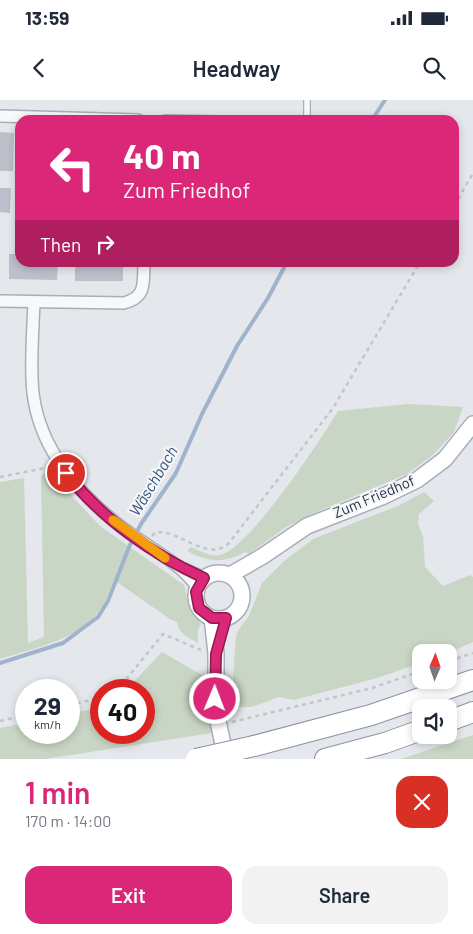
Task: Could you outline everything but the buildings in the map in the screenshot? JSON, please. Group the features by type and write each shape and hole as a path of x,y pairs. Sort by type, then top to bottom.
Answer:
{"highway":[{"path":"196,759 254,746 371,715 473,680"},
{"path":"457,718 473,712"},
{"path":"325,759 385,743 412,733"}],"street":[{"path":"0,116 15,116"},
{"path":"0,301 124,303 137,298 143,290 144,267"},
{"path":"34,302 32,380 34,399 44,436 58,463 87,496 129,533 146,538 177,566 201,582 196,597 199,608 218,618"},
{"name":"Zum Friedhof","path":"201,582 217,573 230,575 308,526 384,496 417,480 444,459 473,424"},
{"name":"Zum Friedhof","path":"226,759 216,711 218,618 235,613 241,604 241,587 263,556"},
{"path":"230,575 241,587"}],"lane":[{"path":"307,100 307,115"}],"path":[{"path":"459,197 473,173"},
{"path":"146,538 156,532 167,533 213,550 225,547 333,408 417,267"},
{"path":"0,477 46,469 58,463"},
{"path":"126,679 163,634 203,651 216,654"},
{"path":"458,658 473,652"},
{"path":"228,723 372,688 412,674"},
{"path":"0,721 15,718"}],"green space":[{"path":"408,404 463,407 454,432 434,454 407,474 307,516 286,527 249,554 245,552 237,556 216,560 187,551 191,547 209,554 220,555 232,548 248,534 284,491 338,411"},
{"path":"47,472 100,526 184,585 190,607 201,624 198,630 198,643 182,632 177,622 114,580 99,611 87,624 64,638 0,659 0,482 24,478 28,643 44,637 41,476"},
{"path":"424,492 434,501 419,514 418,524 423,536 425,567 443,586 470,575 473,577 473,642 458,649 458,644 412,644 412,666 377,678 294,700 279,697 252,707 237,707 232,693 236,636 249,616 262,583 284,561 313,539 400,505"},
{"path":"162,652 207,678 207,705 212,733 155,742 155,679 136,679"},
{"path":"90,709 90,744 141,744 45,759 0,759 0,728 15,725 15,744 80,744 80,712"},
{"path":"473,735 473,759 401,759 446,744 457,744 457,740"}],"waterway":[{"name":"Wäschbach","path":"375,115 385,100"},
{"name":"Wäschbach","path":"0,663 63,643 98,617 108,601 129,547 141,524 176,473 202,414 237,346 268,298 284,267"}],"slow traffic":[{"path":"113,520 165,558"}],"route":[{"path":"66,473 74,484 129,533 177,566 204,578 196,592 199,608 206,616 218,619 226,618 216,654 215,699"}]}
